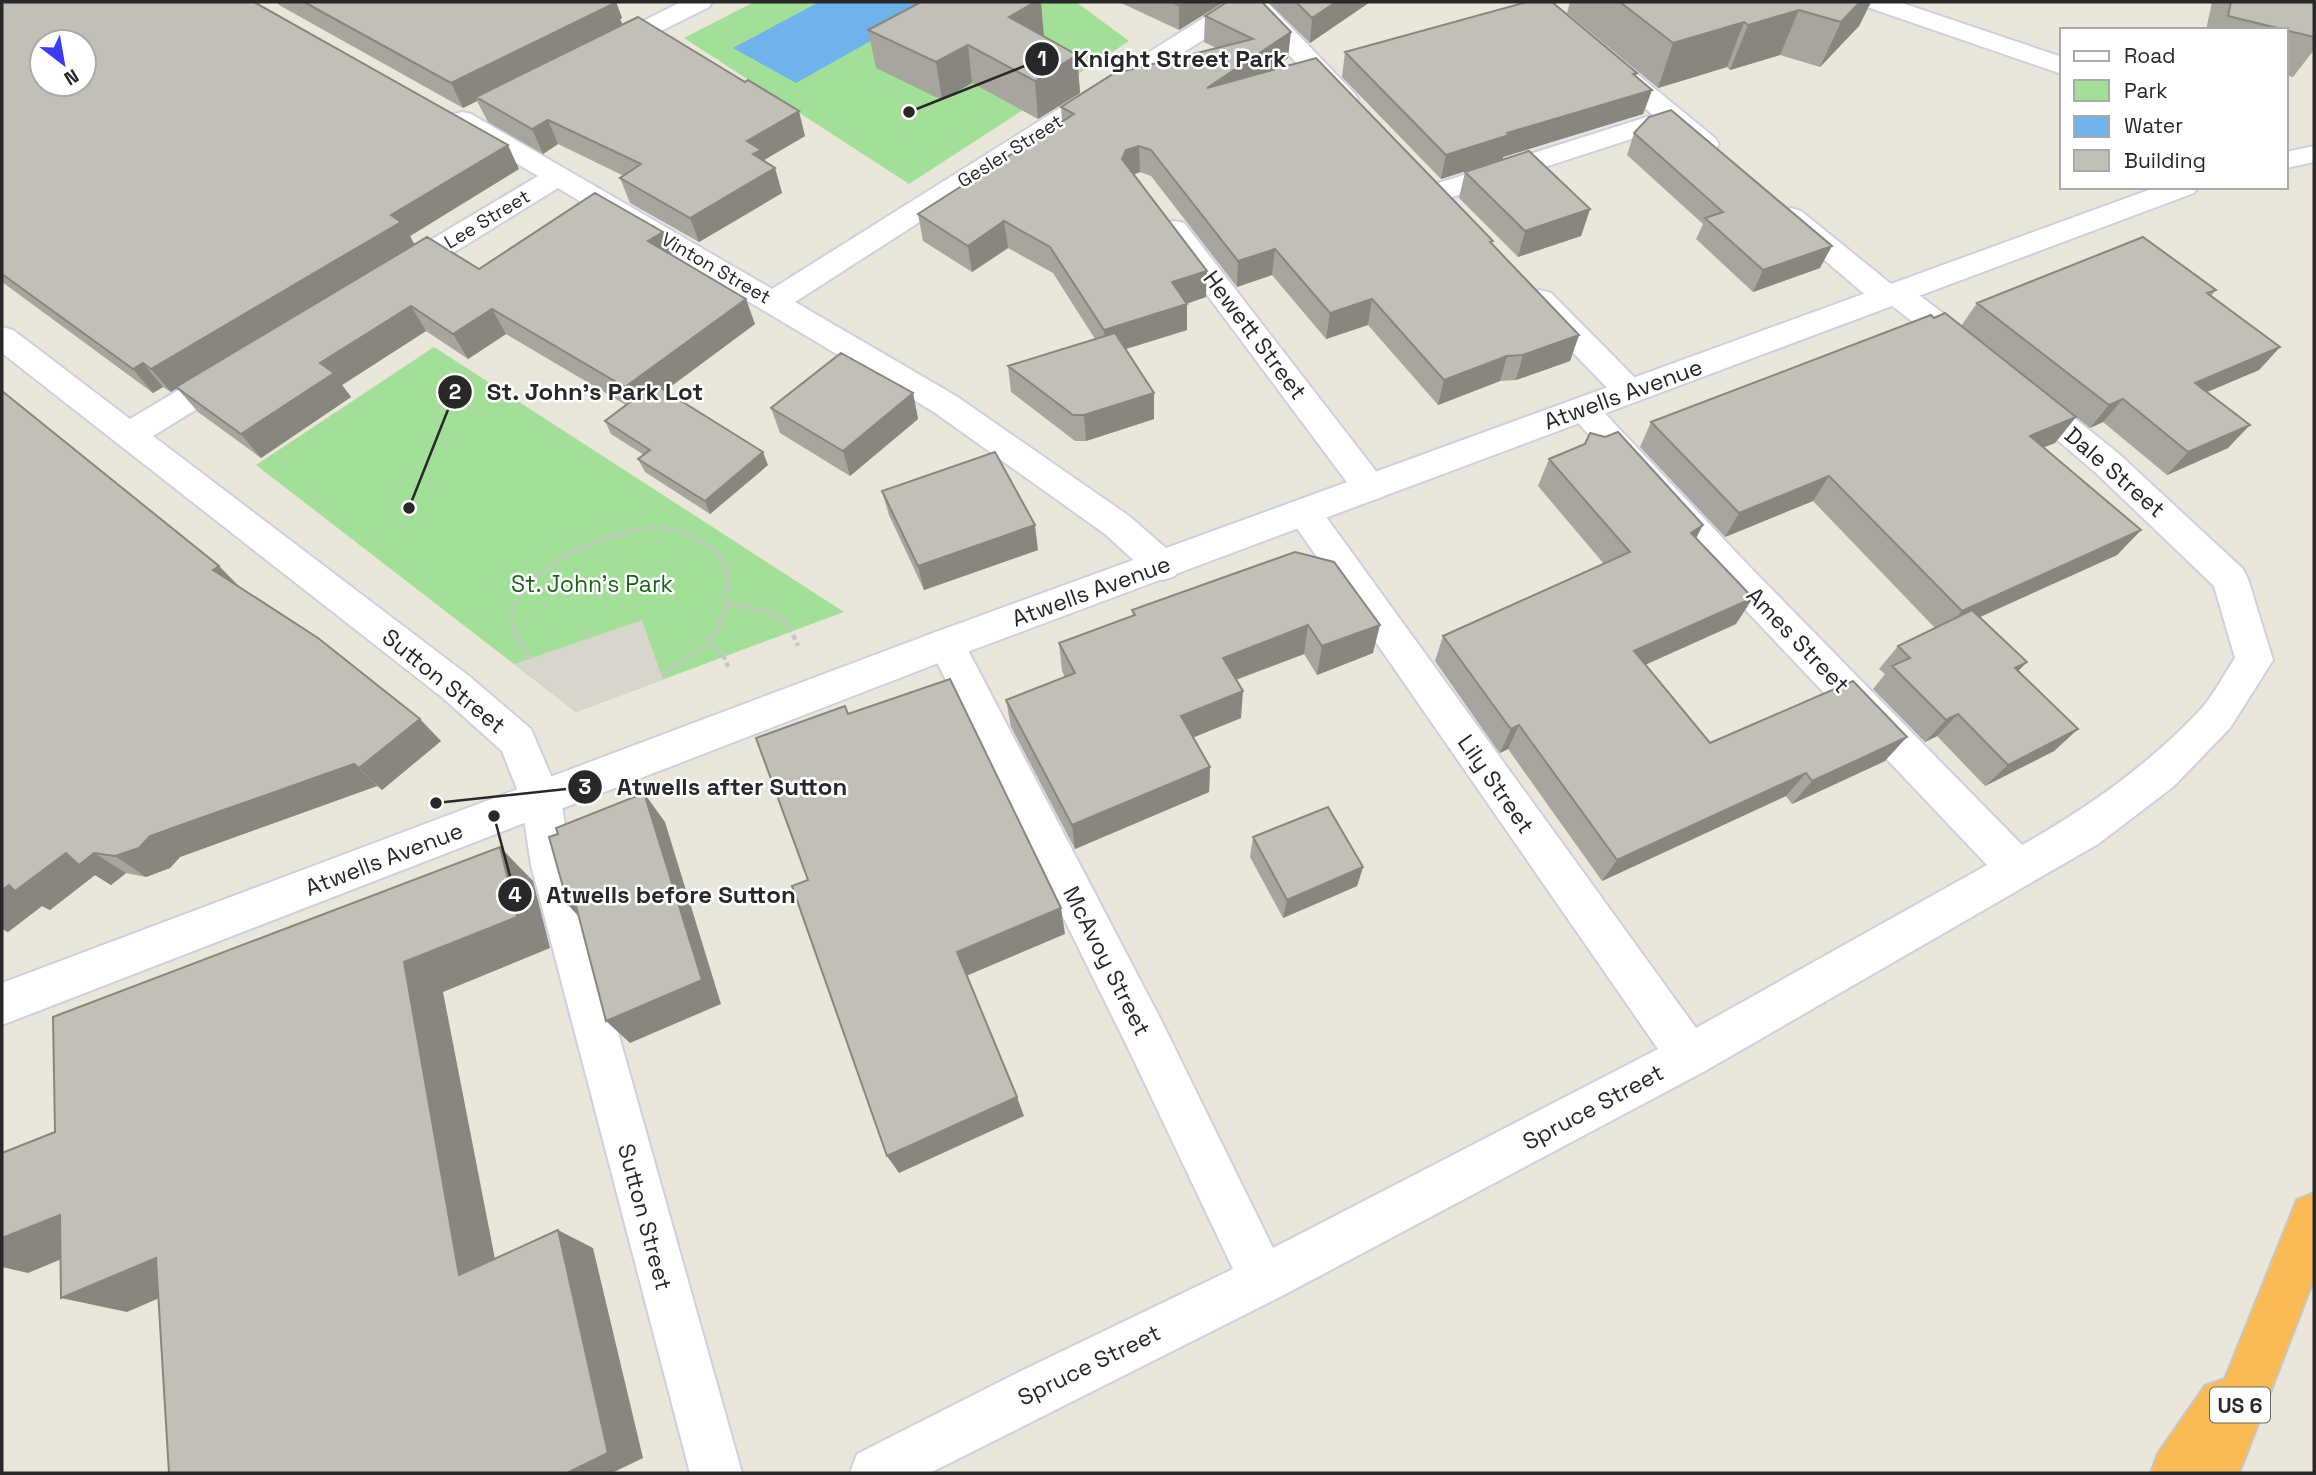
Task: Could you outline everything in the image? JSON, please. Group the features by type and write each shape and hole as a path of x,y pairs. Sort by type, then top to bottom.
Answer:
{"highway":[{"name":"US 6","path":"2213,1473 2314,1217"},
{"path":"2177,1473 2267,1338"}],"street":[{"path":"588,58 700,2"},
{"name":"Gesler Street","path":"774,302 1246,2"},
{"path":"1252,2 1364,118"},
{"path":"1534,2 1724,160"},
{"path":"1881,3 2060,65"},
{"path":"2037,58 2055,85 2060,88"},
{"name":"Vinton Street","path":"488,108 452,114 945,404 1117,525 1163,566"},
{"path":"1436,194 1673,117"},
{"path":"2288,160 2314,154"},
{"name":"Lee Street","path":"379,284 558,176"},
{"name":"Atwells Avenue","path":"2,1004 946,644 2179,189"},
{"name":"Dale Street","path":"1775,203 1891,295 1999,374 2108,463 2230,579 2254,660"},
{"name":"Hewett Street","path":"1156,205 1370,488"},
{"path":"1518,277 1629,391"},
{"name":"Sutton Street","path":"2,337 457,687 517,741 541,799 551,865 716,1473"},
{"path":"129,435 260,356"},
{"name":"Ames Street","path":"1582,409 1746,586 2017,867"},
{"name":"Lily Street","path":"1304,512 1689,1056"},
{"name":"McAvoy Street","path":"946,644 1144,1033 1264,1280"},
{"name":"Spruce Street","path":"876,1473 1030,1394 1264,1280 1689,1056 2084,831 2159,775 2217,717 2254,660"}],"path":[{"path":"530,659 512,620 516,602 530,583 561,558 607,537 652,528 687,533 726,563 729,592 727,605 711,643 660,674"},
{"path":"727,605 781,615 792,627 798,646"},
{"path":"585,629 587,639"},
{"path":"711,643 723,654 728,667"}],"green space":[{"path":"754,2 1076,2 1129,41 909,184 684,38"},
{"name":"St. John's Park","path":"434,347 844,612 576,712 256,465"}],"shaded area":[{"path":"642,620 663,680 576,712 514,664"}],"water":[{"path":"819,2 940,2 796,83 733,48"}],"building":[{"path":"2,2 254,2 508,145 391,215 401,222 151,369 143,363 133,369 2,274"},
{"path":"304,2 613,2 615,3 451,83"},
{"path":"921,2 1035,2 1009,17 1077,55 1035,81 968,45 936,62 868,30"},
{"path":"1227,2 1262,2 1291,32 1207,88 1316,58 1493,241 1490,242 1579,335 1523,355 1507,356 1444,380 1372,299 1330,313 1275,249 1238,261 1151,150 1139,146 1126,150 1122,159 1207,271 1172,282 1187,304 1104,330 1050,247 1004,221 968,246 918,214 1074,114 1061,107 1113,74 1253,39 1205,16"},
{"path":"1296,2 1336,2 1312,18"},
{"path":"1527,2 1552,2 1637,73 1633,74 1652,90 1507,133 1509,135 1446,155 1345,52"},
{"path":"1620,2 1860,2 1841,22 1799,10 1748,25 1744,22 1673,43"},
{"path":"2231,2 2314,2 2314,37 2288,31 2288,28 2277,28 2228,16"},
{"path":"638,17 745,82 748,80 799,111 747,141 761,150 753,154 775,168 690,218 620,178 641,164 548,120 532,129 476,97"},
{"path":"1671,110 1832,246 1763,270 1705,218 1723,212 1634,133 1649,117"},
{"path":"1529,151 1590,209 1525,231 1465,172"},
{"path":"595,193 663,232 648,241 746,299 625,387 492,309 453,334 411,306 320,363 334,373 241,434 176,387 427,237 479,269"},
{"path":"2143,237 2216,290 2207,293 2280,347 2195,383 2250,425 2188,452 2123,399 2109,405 1977,303"},
{"path":"1945,313 2076,417 2030,436 2141,530 1962,611 1829,476 1739,513 1651,422 1931,315 1934,318"},
{"path":"1115,333 1154,393 1084,415 1073,415 1008,366"},
{"path":"841,353 913,393 843,451 771,408"},
{"path":"654,384 763,452 705,501 638,459 650,450 605,421"},
{"path":"2,391 219,566 213,570 318,638 420,719 359,768 354,764 150,836 139,848 115,856 94,853 79,865 66,853 15,891 9,885 2,890"},
{"path":"1618,432 1703,525 1691,533 1753,598 1634,651 1710,743 1853,681 1907,737 1812,781 1806,773 1617,860 1519,725 1511,729 1443,636 1630,552 1549,459 1585,444 1590,433 1605,437"},
{"path":"995,452 1035,525 918,566 882,491"},
{"path":"1295,552 1334,562 1380,625 1322,646 1308,625 1223,658 1243,691 1181,716 1210,767 1072,825 1006,700 1075,673 1059,643 1135,615 1132,610"},
{"path":"1972,610 2027,662 2015,668 2078,729 2008,765 1958,714 1946,720 1892,666 1910,658 1898,646"},
{"path":"950,679 1061,908 957,952 1017,1097 887,1156 792,886 808,880 756,738 845,706 848,714"},
{"path":"644,793 702,980 606,1021 575,902 568,905 549,837 558,834 556,828"},
{"path":"1328,807 1363,867 1287,900 1253,837"},
{"path":"500,847 517,917 404,962 459,1275 558,1230 608,1453 567,1473 169,1473 156,1258 61,1298 60,1215 2,1238 2,1153 55,1132 53,1017"}],"place":[{"name":"Knight Street Park","path":"909,112"},
{"name":"St. John's Park Lot","path":"409,508"},
{"name":"Atwells after Sutton","path":"436,803"},
{"name":"Atwells before Sutton","path":"494,816"}]}
